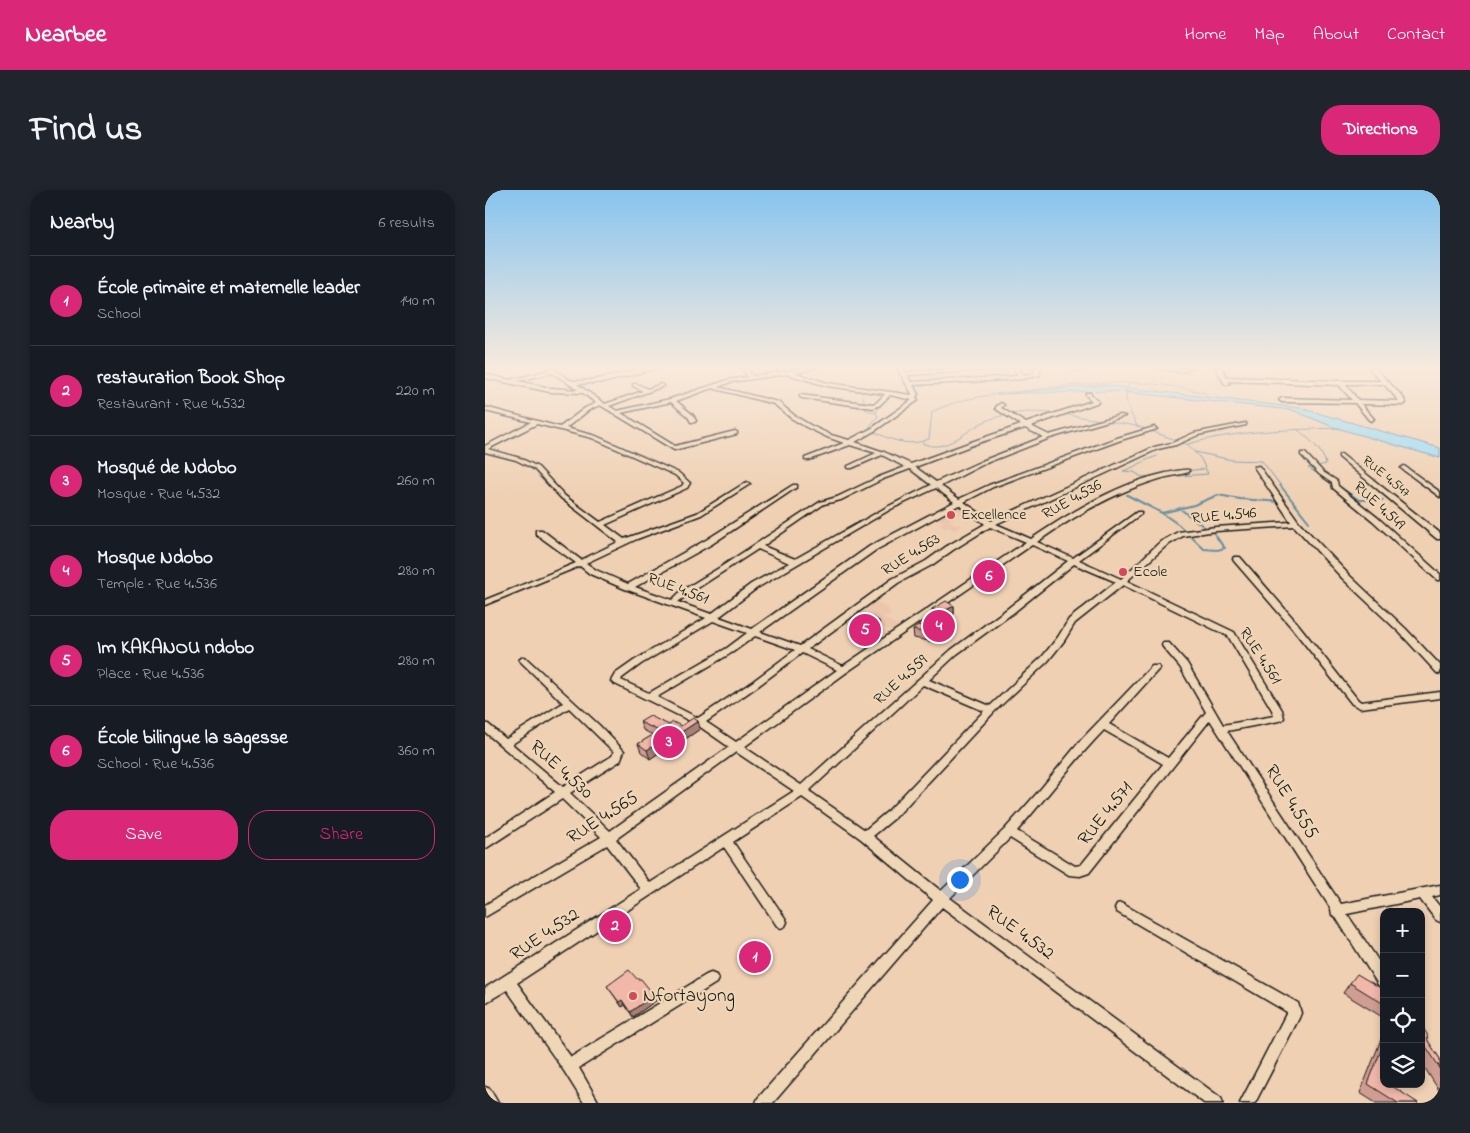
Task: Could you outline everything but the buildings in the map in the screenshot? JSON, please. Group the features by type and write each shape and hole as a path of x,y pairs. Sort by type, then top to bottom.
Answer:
{"street":[{"path":"489,411 594,437 677,474 687,482 685,486 599,525"},
{"path":"562,428 585,411"},
{"path":"612,411 674,448 735,433"},
{"path":"616,413 626,411"},
{"path":"685,411 691,416 693,421"},
{"path":"785,411 808,426 849,443 882,453 911,467 990,524 1122,582"},
{"path":"807,459 849,443 874,429 900,411"},
{"path":"1002,411 1048,437"},
{"path":"673,603 684,593 822,503 839,498 881,478 967,445 1070,411"},
{"path":"1365,411 1371,419"},
{"path":"713,618 754,586 889,508 984,462 1048,437 1122,416"},
{"path":"485,449 536,422"},
{"name":"RUE 4.563","path":"699,722 755,684 800,649 895,581 929,563 990,524 1156,448 1174,444 1196,434 1244,424"},
{"path":"650,697 730,650 754,631 873,548 959,502 991,486 1119,439 1154,429"},
{"path":"485,449 518,459 537,468 563,497 623,542"},
{"path":"850,467 882,453"},
{"name":"RUE 4.549","path":"1303,454 1319,471 1335,482 1335,487 1367,510 1395,540 1440,578"},
{"name":"RUE 4.547","path":"1341,456 1440,537"},
{"path":"1257,467 1296,524 1345,577 1403,631 1440,671"},
{"path":"1404,468 1440,495"},
{"name":"RUE 4.536","path":"736,747 1029,542 1069,517 1116,492 1158,477 1187,471"},
{"path":"485,603 579,564 623,542 699,514 747,484"},
{"name":"RUE 4.561","path":"628,587 709,542 795,486"},
{"name":"RUE 4.559","path":"802,791 954,652 1010,611 1073,560 1139,513"},
{"name":"RUE 4.546","path":"865,836 897,808 991,710 1045,659 1072,621 1122,582 1163,544 1191,531 1296,524"},
{"path":"539,532 579,564 628,587"},
{"path":"758,546 794,562"},
{"path":"1237,559 1295,626 1355,702 1360,705 1440,695"},
{"name":"RUE 4.561","path":"1122,582 1213,624 1233,636 1279,718 1220,729"},
{"name":"RUE 4.561","path":"628,587 754,631 800,649 844,670"},
{"name":"RUE 4.532","path":"713,618 638,662 617,678 616,681 699,722 802,791 865,836 941,899 1217,1103"},
{"name":"RUE 4.555","path":"1167,645 1184,665 1220,729 1380,975"},
{"path":"485,844 616,758 619,751 593,723 568,704 523,660"},
{"path":"767,1101 941,899 1009,832 1085,743 1155,668"},
{"path":"922,681 991,710"},
{"path":"505,744 568,704"},
{"name":"RUE 4.571","path":"1009,832 1073,871 1085,869 1211,713"},
{"path":"1103,725 1169,763"},
{"name":"RUE 4.530","path":"485,727 562,792 609,838 648,889"},
{"name":"RUE 4.565","path":"485,911 609,838 736,747"},
{"name":"RUE 4.532","path":"485,996 802,791"},
{"path":"726,841 781,922"},
{"path":"1337,911 1440,890"},
{"path":"1422,894 1440,916"},
{"path":"1121,908 1293,1008 1294,1013 1247,1103"},
{"path":"569,1066 711,979"},
{"path":"509,982 569,1066 592,1103"},
{"path":"485,1094 491,1103"}],"shaded area":[{"name":"Excellence","path":"960,506 966,511 949,520 956,525 962,526 954,530 949,527 944,528 939,524 943,522 937,518"},
{"path":"873,600 892,613 883,618 902,627 894,632 865,619 874,614 862,606"}],"water":[{"path":"1293,411 1309,411 1440,448 1440,458 1333,427"}],"waterway":[{"path":"868,411 876,413"},
{"path":"876,413 878,416 869,427 870,430 891,439 914,443 929,439 932,412 935,411"},
{"path":"1130,411 1137,426"},
{"path":"1010,414 1027,412 1058,413"},
{"path":"1062,414 1137,426"},
{"path":"922,443 931,446 947,444 978,425 1005,415"},
{"path":"1137,426 1187,444 1201,459 1208,474 1166,477"},
{"path":"1298,429 1340,428"},
{"path":"1188,444 1244,433 1298,429"},
{"path":"1298,429 1318,449 1326,464 1308,468 1328,480"},
{"path":"1195,452 1232,460 1262,461 1281,486"},
{"path":"1154,476 1142,477 1134,472 1123,471 1157,456"},
{"path":"1172,472 1204,469"},
{"path":"1280,485 1309,522"},
{"path":"1339,486 1337,485 1359,500 1383,500"},
{"path":"1127,495 1162,513"},
{"path":"1180,509 1218,495 1240,499 1280,502"},
{"path":"1162,513 1180,509"},
{"path":"1180,509 1207,529"},
{"path":"1162,513 1179,525 1204,549 1217,550 1225,548 1212,531"}],"place":[{"name":"Excellence","path":"951,515"},
{"name":"Ecole","path":"1123,572"},
{"name":"École bilingue la sagesse","path":"989,576"},
{"name":"Mosque Ndobo","path":"939,626"},
{"name":"Im KAKANOU ndobo","path":"865,630"},
{"name":"Mosqué de Ndobo","path":"669,742"},
{"name":"restauration Book Shop","path":"615,926"},
{"name":"École primaire et maternelle leader","path":"755,957"},
{"name":"Nfortayong","path":"633,996"}]}
